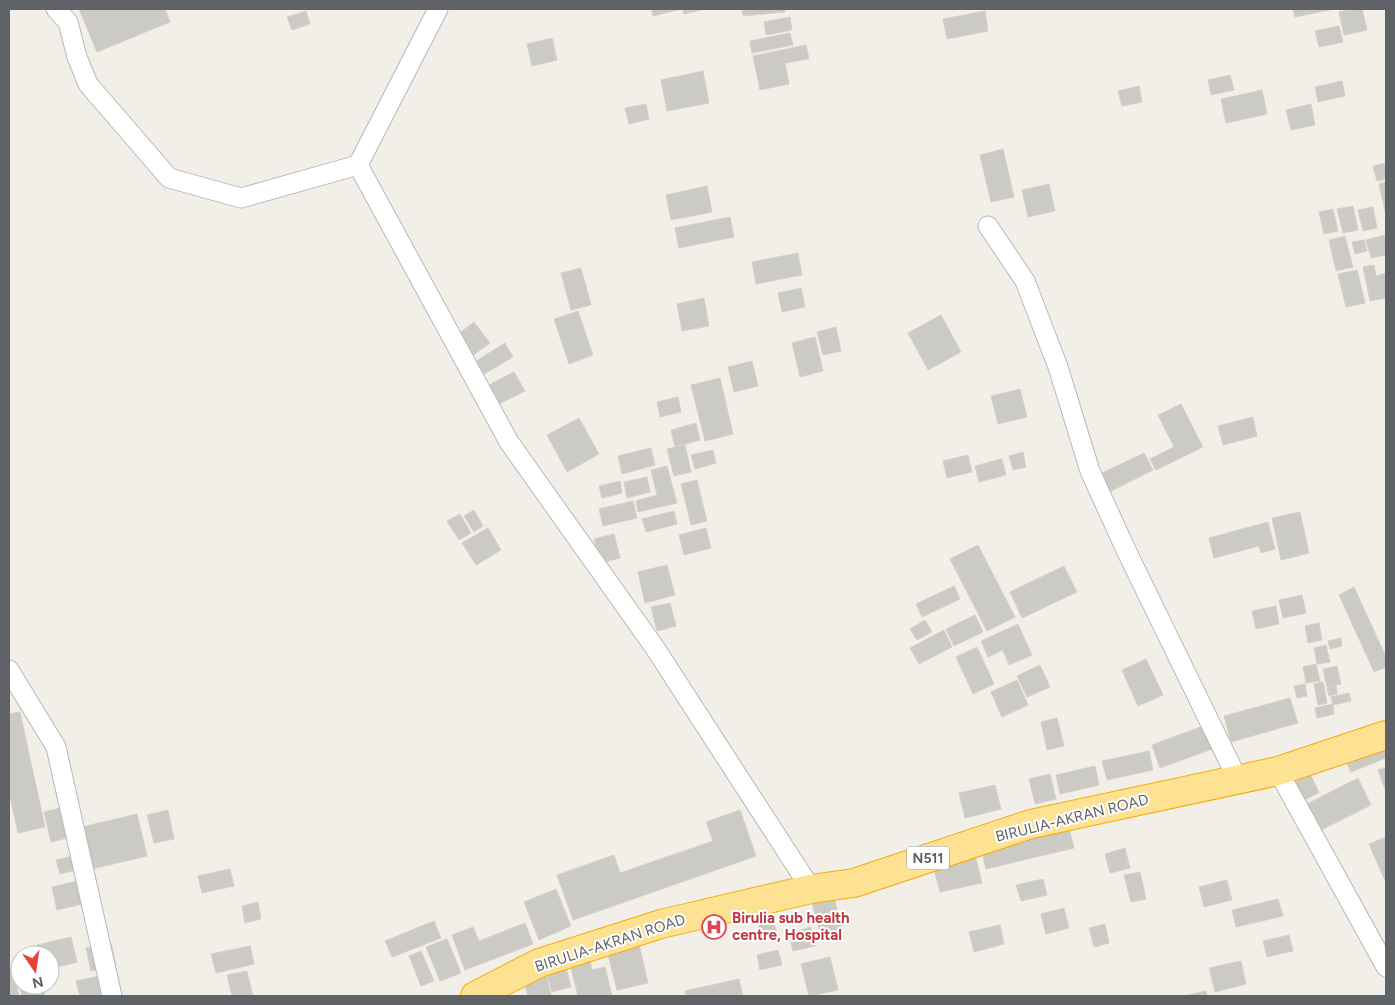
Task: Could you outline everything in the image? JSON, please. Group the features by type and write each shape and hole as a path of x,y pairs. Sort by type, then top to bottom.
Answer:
{"highway":[{"name":"BIRULIA-AKRAN ROAD","path":"476,996 539,963 661,924 811,889 854,883 1031,824 1278,771 1386,735"}],"street":[{"path":"56,9 68,22 77,58 88,84 169,178 241,198 358,165 438,9"},
{"path":"358,165 509,442 656,648 811,889"},
{"path":"988,226 1025,281 1058,367 1090,471 1126,550 1238,780"},
{"path":"9,670 56,747 112,996"},
{"path":"1278,771 1386,967"}],"building":[{"path":"79,9 165,9 170,22 97,52"},
{"path":"652,9 681,9 653,16"},
{"path":"683,9 701,9 701,10 684,14"},
{"path":"742,9 785,9 785,12 743,16"},
{"path":"1293,9 1330,9 1330,10 1295,17"},
{"path":"1362,9 1367,30 1344,35 1339,12"},
{"path":"306,11 310,24 292,30 287,17"},
{"path":"985,11 988,31 947,39 943,19"},
{"path":"790,17 792,30 766,35 764,22"},
{"path":"1339,26 1343,42 1319,47 1315,31"},
{"path":"790,33 793,45 752,53 750,41"},
{"path":"552,38 557,60 532,66 527,44"},
{"path":"806,45 809,59 785,63 789,84 760,90 753,56"},
{"path":"703,71 709,103 667,111 661,80"},
{"path":"1230,75 1234,90 1211,95 1208,80"},
{"path":"1342,81 1345,96 1318,102 1315,87"},
{"path":"1139,86 1142,102 1122,106 1118,91"},
{"path":"1262,90 1267,114 1226,123 1221,99"},
{"path":"646,104 649,119 629,124 625,108"},
{"path":"1311,104 1315,125 1291,130 1286,110"},
{"path":"1003,149 1014,197 991,202 980,155"},
{"path":"1386,163 1386,179 1377,181 1373,166"},
{"path":"1386,182 1386,210 1385,211 1379,184"},
{"path":"1049,184 1055,211 1028,217 1022,190"},
{"path":"707,186 712,212 671,220 666,195"},
{"path":"1353,206 1358,230 1343,233 1337,209"},
{"path":"1373,207 1377,228 1363,231 1358,210"},
{"path":"1333,209 1338,231 1324,234 1319,212"},
{"path":"730,217 734,237 679,248 675,228"},
{"path":"1386,235 1386,255 1371,258 1366,240"},
{"path":"1345,236 1353,267 1336,271 1329,240"},
{"path":"1364,240 1367,251 1355,254 1352,242"},
{"path":"798,253 802,275 756,284 752,262"},
{"path":"1374,265 1376,276 1386,273 1386,298 1370,301 1363,267"},
{"path":"581,268 591,305 571,310 561,273"},
{"path":"1357,270 1365,303 1346,307 1338,274"},
{"path":"801,288 805,307 782,312 778,293"},
{"path":"704,298 709,326 682,331 677,304"},
{"path":"578,311 593,355 569,364 554,319"},
{"path":"941,315 961,352 928,370 908,333"},
{"path":"474,322 490,343 472,356 457,335"},
{"path":"836,327 841,351 823,355 817,332"},
{"path":"815,337 823,371 800,377 792,343"},
{"path":"505,343 513,357 484,374 476,361"},
{"path":"752,361 758,386 734,392 728,367"},
{"path":"514,372 525,391 497,405 487,386"},
{"path":"720,378 733,434 705,441 691,385"},
{"path":"1020,389 1027,417 998,424 991,396"},
{"path":"678,397 681,412 660,417 657,402"},
{"path":"1181,404 1203,447 1156,470 1150,459 1174,447 1158,415"},
{"path":"1253,417 1257,436 1223,445 1218,426"},
{"path":"579,418 599,454 567,472 547,435"},
{"path":"696,423 700,440 675,447 671,430"},
{"path":"685,445 691,472 674,476 667,449"},
{"path":"651,448 655,465 622,474 618,456"},
{"path":"713,450 716,463 695,469 691,455"},
{"path":"1023,452 1026,467 1013,470 1009,456"},
{"path":"1144,453 1153,470 1109,492 1100,474"},
{"path":"968,455 972,472 947,478 943,461"},
{"path":"1002,459 1006,475 979,482 975,466"},
{"path":"667,466 677,503 638,512 636,501 657,495 651,470"},
{"path":"647,477 650,492 627,498 624,482"},
{"path":"697,480 707,521 691,525 681,484"},
{"path":"620,481 622,493 602,498 599,486"},
{"path":"633,501 637,518 603,526 599,509"},
{"path":"474,510 483,526 474,532 464,516"},
{"path":"674,511 677,524 646,532 642,519"},
{"path":"1300,512 1309,553 1281,560 1272,518"},
{"path":"460,514 471,533 459,540 447,521"},
{"path":"1268,522 1275,549 1261,553 1259,546 1214,558 1209,538"},
{"path":"488,528 501,550 476,565 462,543"},
{"path":"706,528 711,548 684,555 679,535"},
{"path":"614,534 620,558 600,563 594,539"},
{"path":"978,545 1015,617 987,631 950,559"},
{"path":"667,565 675,595 645,603 638,572"},
{"path":"1064,566 1077,592 1022,618 1010,592"},
{"path":"954,586 960,599 922,617 916,604"},
{"path":"1354,587 1386,657 1386,667 1374,672 1339,595"},
{"path":"1302,595 1306,613 1283,618 1279,600"},
{"path":"670,603 676,626 657,631 651,607"},
{"path":"1276,606 1279,624 1256,629 1252,611"},
{"path":"975,615 983,632 954,646 946,629"},
{"path":"925,620 932,632 917,640 910,629"},
{"path":"1319,623 1322,640 1308,643 1305,626"},
{"path":"1018,624 1032,655 1009,665 1003,650 988,657 981,641"},
{"path":"944,630 952,647 919,664 910,648"},
{"path":"1341,638 1342,646 1330,649 1328,641"},
{"path":"1326,645 1330,662 1317,664 1314,648"},
{"path":"977,647 994,684 973,694 956,657"},
{"path":"1146,659 1163,695 1138,706 1122,670"},
{"path":"1316,664 1320,681 1306,683 1303,667"},
{"path":"1040,665 1050,687 1027,697 1017,676"},
{"path":"1337,666 1341,684 1327,687 1323,669"},
{"path":"1017,680 1028,705 1002,717 991,692"},
{"path":"1323,682 1327,703 1318,705 1314,684"},
{"path":"1305,684 1307,696 1297,698 1294,686"},
{"path":"1336,686 1337,694 1329,696 1327,688"},
{"path":"1349,693 1351,701 1333,705 1331,697"},
{"path":"1290,698 1298,723 1231,742 1224,716"},
{"path":"1333,704 1334,714 1317,718 1315,708"},
{"path":"20,712 45,827 18,833 9,792 9,714"},
{"path":"1057,718 1064,746 1047,750 1041,722"},
{"path":"1206,725 1215,748 1160,768 1152,745"},
{"path":"1386,743 1386,758 1351,772 1341,749"},
{"path":"1149,751 1153,770 1107,780 1102,761"},
{"path":"1095,766 1099,785 1060,794 1056,775"},
{"path":"1386,767 1386,792 1378,770"},
{"path":"1050,774 1056,799 1035,804 1029,779"},
{"path":"1311,775 1319,793 1304,800 1295,782"},
{"path":"1358,778 1371,805 1315,833 1301,807"},
{"path":"995,785 1001,809 965,818 959,793"},
{"path":"73,805 80,835 51,842 44,812"},
{"path":"168,810 174,839 154,843 147,815"},
{"path":"740,810 756,856 573,920 557,875 614,855 620,873 713,841 706,822"},
{"path":"137,814 147,856 92,869 82,827"},
{"path":"1068,824 1074,848 986,869 980,844"},
{"path":"1386,837 1386,883 1369,844"},
{"path":"1125,848 1130,868 1110,873 1105,854"},
{"path":"974,851 982,883 940,892 932,861"},
{"path":"77,855 80,869 60,874 56,860"},
{"path":"230,869 234,886 202,893 198,876"},
{"path":"1140,872 1146,899 1131,902 1124,875"},
{"path":"1043,879 1047,895 1021,901 1016,885"},
{"path":"81,880 86,903 57,910 52,887"},
{"path":"1227,880 1232,900 1204,907 1199,887"},
{"path":"556,889 571,926 539,940 524,902"},
{"path":"833,893 842,932 821,937 811,899"},
{"path":"1278,899 1283,916 1236,927 1232,910"},
{"path":"258,902 261,919 245,923 242,906"},
{"path":"1064,908 1069,928 1046,934 1041,914"},
{"path":"773,919 777,934 762,938 758,922"},
{"path":"434,921 441,938 392,957 385,941"},
{"path":"525,923 533,944 465,970 452,935 473,927 479,941"},
{"path":"1105,924 1109,943 1094,947 1089,928"},
{"path":"1000,925 1004,944 974,952 969,932"},
{"path":"811,927 815,946 793,951 789,933"},
{"path":"1289,935 1293,951 1267,957 1263,941"},
{"path":"637,936 648,983 617,990 605,943"},
{"path":"71,937 77,962 60,966 60,945 37,945"},
{"path":"447,939 461,973 440,981 426,947"},
{"path":"111,943 116,965 91,971 86,948"},
{"path":"250,946 254,964 216,973 211,954"},
{"path":"778,950 782,965 760,970 757,955"},
{"path":"421,951 434,981 421,986 409,956"},
{"path":"589,956 592,970 605,967 612,996 578,996 569,960"},
{"path":"830,957 838,990 809,996 801,964"},
{"path":"1241,961 1246,984 1215,992 1209,968"},
{"path":"566,967 571,987 552,992 546,972"},
{"path":"9,969 10,995 19,996 9,996"},
{"path":"545,970 551,995 528,996 522,976"},
{"path":"247,971 253,996 232,996 227,975"},
{"path":"113,973 118,996 80,996 76,981"},
{"path":"739,979 743,996 686,996 685,991"},
{"path":"1206,991 1207,996 1184,996"},
{"path":"22,995 45,996 22,996"}],"place":[{"name":"Birulia sub health centre, Hospital","path":"714,927"}]}
